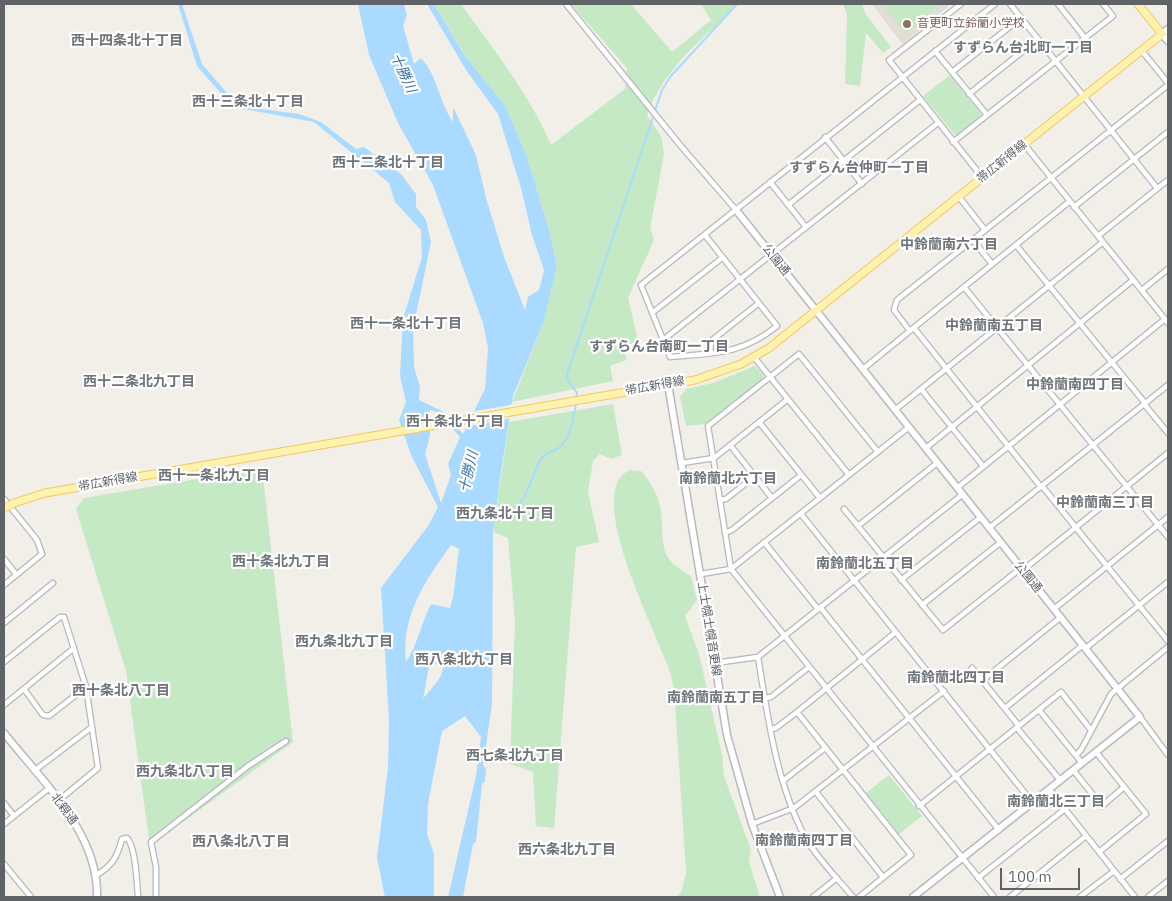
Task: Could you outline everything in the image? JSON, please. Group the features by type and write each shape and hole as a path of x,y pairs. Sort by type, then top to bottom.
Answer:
{"main road":[{"path":"1138,4 1165,32"},
{"name":"帯広新得線","path":"4,508 45,493 695,380 726,370 754,357 816,310 1165,32"}],"street":[{"path":"566,4 653,109 680,145 736,210"},
{"path":"961,4 889,60 982,178"},
{"path":"705,235 777,326 747,346 726,352 670,357 641,284 995,4"},
{"path":"1010,4 1157,188"},
{"path":"1058,4 1085,38"},
{"path":"953,142 1113,16 1103,4"},
{"path":"952,72 1021,18"},
{"path":"1165,32 1168,41"},
{"path":"969,94 1038,39"},
{"path":"935,51 987,116"},
{"path":"1142,51 1168,84 897,300 894,310 978,407 1168,641"},
{"path":"788,204 920,100"},
{"path":"663,340 938,122"},
{"path":"1074,207 1168,132"},
{"path":"826,137 862,184"},
{"path":"957,488 1060,404 1167,321 1024,144"},
{"path":"1098,236 1168,180"},
{"path":"770,182 806,227"},
{"path":"959,196 985,230"},
{"path":"863,369 1070,202"},
{"name":"公園通","path":"736,210 1140,717"},
{"path":"973,240 992,264"},
{"path":"895,410 1103,242"},
{"path":"1016,245 1168,433"},
{"path":"652,313 722,258"},
{"path":"1142,290 1168,270"},
{"path":"926,448 1134,280"},
{"path":"964,287 1168,537"},
{"path":"710,354 711,340 759,303"},
{"path":"878,452 800,354 708,426 731,569 919,806 994,897"},
{"path":"754,357 849,475"},
{"name":"上士幌士幌音更線","path":"668,384 732,761 752,824 780,897"},
{"path":"989,528 1168,385"},
{"path":"921,389 984,466"},
{"path":"682,464 714,458 788,399"},
{"path":"759,422 820,498"},
{"path":"701,574 731,569 909,427"},
{"path":"730,445 772,498"},
{"path":"844,509 943,630 1076,528 1168,453"},
{"path":"858,526 938,463"},
{"path":"725,533 732,530 801,475"},
{"path":"720,500 726,499 755,476"},
{"path":"715,663 758,657 963,494"},
{"path":"4,498 37,540 42,554 4,584"},
{"path":"801,514 1032,802"},
{"path":"901,580 981,517"},
{"path":"1054,609 1168,517"},
{"path":"764,542 863,660 999,830"},
{"path":"922,605 1001,542"},
{"path":"4,559 16,574"},
{"path":"1005,708 1168,582"},
{"path":"4,623 53,583"},
{"path":"4,662 60,617 66,621 86,687 98,768 58,801"},
{"path":"983,680 1061,617"},
{"path":"771,729 776,728 797,712 896,632"},
{"path":"1076,755 1081,750 1111,694 1168,647"},
{"path":"4,705 74,648"},
{"path":"758,657 775,758 794,808 806,838 853,897"},
{"path":"765,698 771,697 809,667"},
{"path":"972,668 1060,780"},
{"path":"24,689 43,715 49,716 86,687"},
{"path":"752,824 794,808 944,691"},
{"path":"919,806 1061,692 1092,730"},
{"path":"1039,710 1082,763"},
{"path":"797,712 910,855 859,897"},
{"path":"916,897 1140,717 1168,755"},
{"path":"34,770 92,727"},
{"name":"北親通","path":"4,733 76,824 89,849 97,897"},
{"path":"156,897 156,867 151,842 248,766 286,742"},
{"path":"784,780 826,748"},
{"path":"1096,752 1146,814 1099,852"},
{"path":"1073,770 1102,806 1124,787"},
{"path":"4,824 48,789"},
{"path":"1049,790 1134,897"},
{"path":"816,792 883,877"},
{"path":"4,803 14,816"},
{"path":"978,878 1065,809"},
{"path":"1010,897 1086,836"},
{"path":"95,876 111,866 117,858 122,840 127,838 131,842 134,856 138,897"},
{"path":"1120,879 1168,841"},
{"path":"4,864 28,896"},
{"path":"1080,897 1114,871"},
{"path":"813,897 837,878"},
{"path":"1148,897 1168,881"}],"shaded area":[{"name":"音更町立鈴蘭小学校","path":"872,4 951,4 903,45"}],"green space":[{"path":"434,4 461,4 521,89 551,145 625,89 627,68 571,4 631,4 672,52 711,20 701,4 739,4 699,41 674,68 654,98 647,115 661,136 664,154 650,228 654,240 628,298 638,341 625,346 626,360 610,366 613,381 512,402 543,324 557,266 549,230 527,157"},
{"path":"843,4 862,4 865,13 891,47 883,53 866,33 860,86 845,84 847,15"},
{"path":"882,4 941,4 905,33"},
{"path":"950,75 980,113 980,118 958,135 954,134 923,96"},
{"path":"755,366 763,374 763,379 705,424 686,426 680,397 686,389 713,383"},
{"path":"613,404 622,455 611,459 600,454 593,461 588,492 599,542 576,547 554,828 536,826 533,772 510,764 515,620 508,538 493,532 509,422"},
{"path":"262,468 293,742 150,846 126,671 76,509 84,498"},
{"path":"630,470 641,471 653,487 660,506 666,553 679,569 691,576 697,600 685,616 699,654 722,755 724,776 751,850 749,862 760,897 677,897 682,890 686,872 673,685 671,675 628,567 618,535 614,506 617,483"},
{"path":"889,775 922,816 899,834 866,793"}],"water":[{"name":"十勝川","path":"178,4 182,4 202,64 234,101 261,109 299,114 321,122 356,149 364,147 401,174 416,194 416,207 426,220 431,242 413,329 414,367 420,387 419,400 442,411 463,434 485,389 488,348 483,323 433,185 398,123 369,55 358,4 404,4 407,15 403,26 414,64 421,58 427,65 448,114 453,122 453,107 476,155 486,198 504,257 525,310 528,297 539,290 544,270 532,235 521,188 498,114 466,70 427,4 434,4 465,56 505,106 527,157 549,230 557,266 543,324 513,396 502,465 493,532 492,704 483,766 486,768 485,781 482,784 476,842 473,844 463,897 448,897 476,776 481,737 465,716 442,731 428,804 427,834 434,854 434,897 385,897 377,858 388,767 389,719 381,588 428,526 438,507 411,455 399,420 406,402 400,376 403,319 422,257 421,230 395,202 389,183 314,122 233,107 197,66","holes":["430,410 437,412 460,437 448,464 451,475 441,503 425,454 430,435","451,545 459,549 450,608 431,604 414,648 406,662 405,645 411,614 432,572","442,661 443,666 440,677 423,699 429,667"]}],"pier":[{"path":"515,404 512,418 464,427 471,412"}],"waterway":[{"path":"495,508 511,509 518,506 528,490 540,460 560,447 568,435 573,421 577,393 568,380 567,374 662,90 670,77 737,4"}],"place":[{"name":"音更町立鈴蘭小学校","path":"907,24"}],"district":[{"name":"西十四条北十丁目","path":"127,41"},
{"name":"すずらん台北町一丁目","path":"1023,48"},
{"name":"西十三条北十丁目","path":"248,102"},
{"name":"西十二条北十丁目","path":"388,163"},
{"name":"すずらん台仲町一丁目","path":"859,168"},
{"name":"中鈴蘭南六丁目","path":"949,245"},
{"name":"西十一条北十丁目","path":"406,324"},
{"name":"中鈴蘭南五丁目","path":"994,326"},
{"name":"すずらん台南町一丁目","path":"659,347"},
{"name":"西十二条北九丁目","path":"139,382"},
{"name":"中鈴蘭南四丁目","path":"1075,385"},
{"name":"西十条北十丁目","path":"455,422"},
{"name":"西十一条北九丁目","path":"214,476"},
{"name":"南鈴蘭北六丁目","path":"728,479"},
{"name":"中鈴蘭南三丁目","path":"1105,503"},
{"name":"西九条北十丁目","path":"505,514"},
{"name":"西十条北九丁目","path":"281,562"},
{"name":"南鈴蘭北五丁目","path":"865,564"},
{"name":"西九条北九丁目","path":"344,642"},
{"name":"西八条北九丁目","path":"464,660"},
{"name":"南鈴蘭北四丁目","path":"956,678"},
{"name":"西十条北八丁目","path":"121,691"},
{"name":"南鈴蘭南五丁目","path":"716,698"},
{"name":"西七条北九丁目","path":"515,756"},
{"name":"西九条北八丁目","path":"185,772"},
{"name":"南鈴蘭北三丁目","path":"1056,802"},
{"name":"南鈴蘭南四丁目","path":"804,841"},
{"name":"西八条北八丁目","path":"241,842"},
{"name":"西六条北九丁目","path":"567,850"}]}
